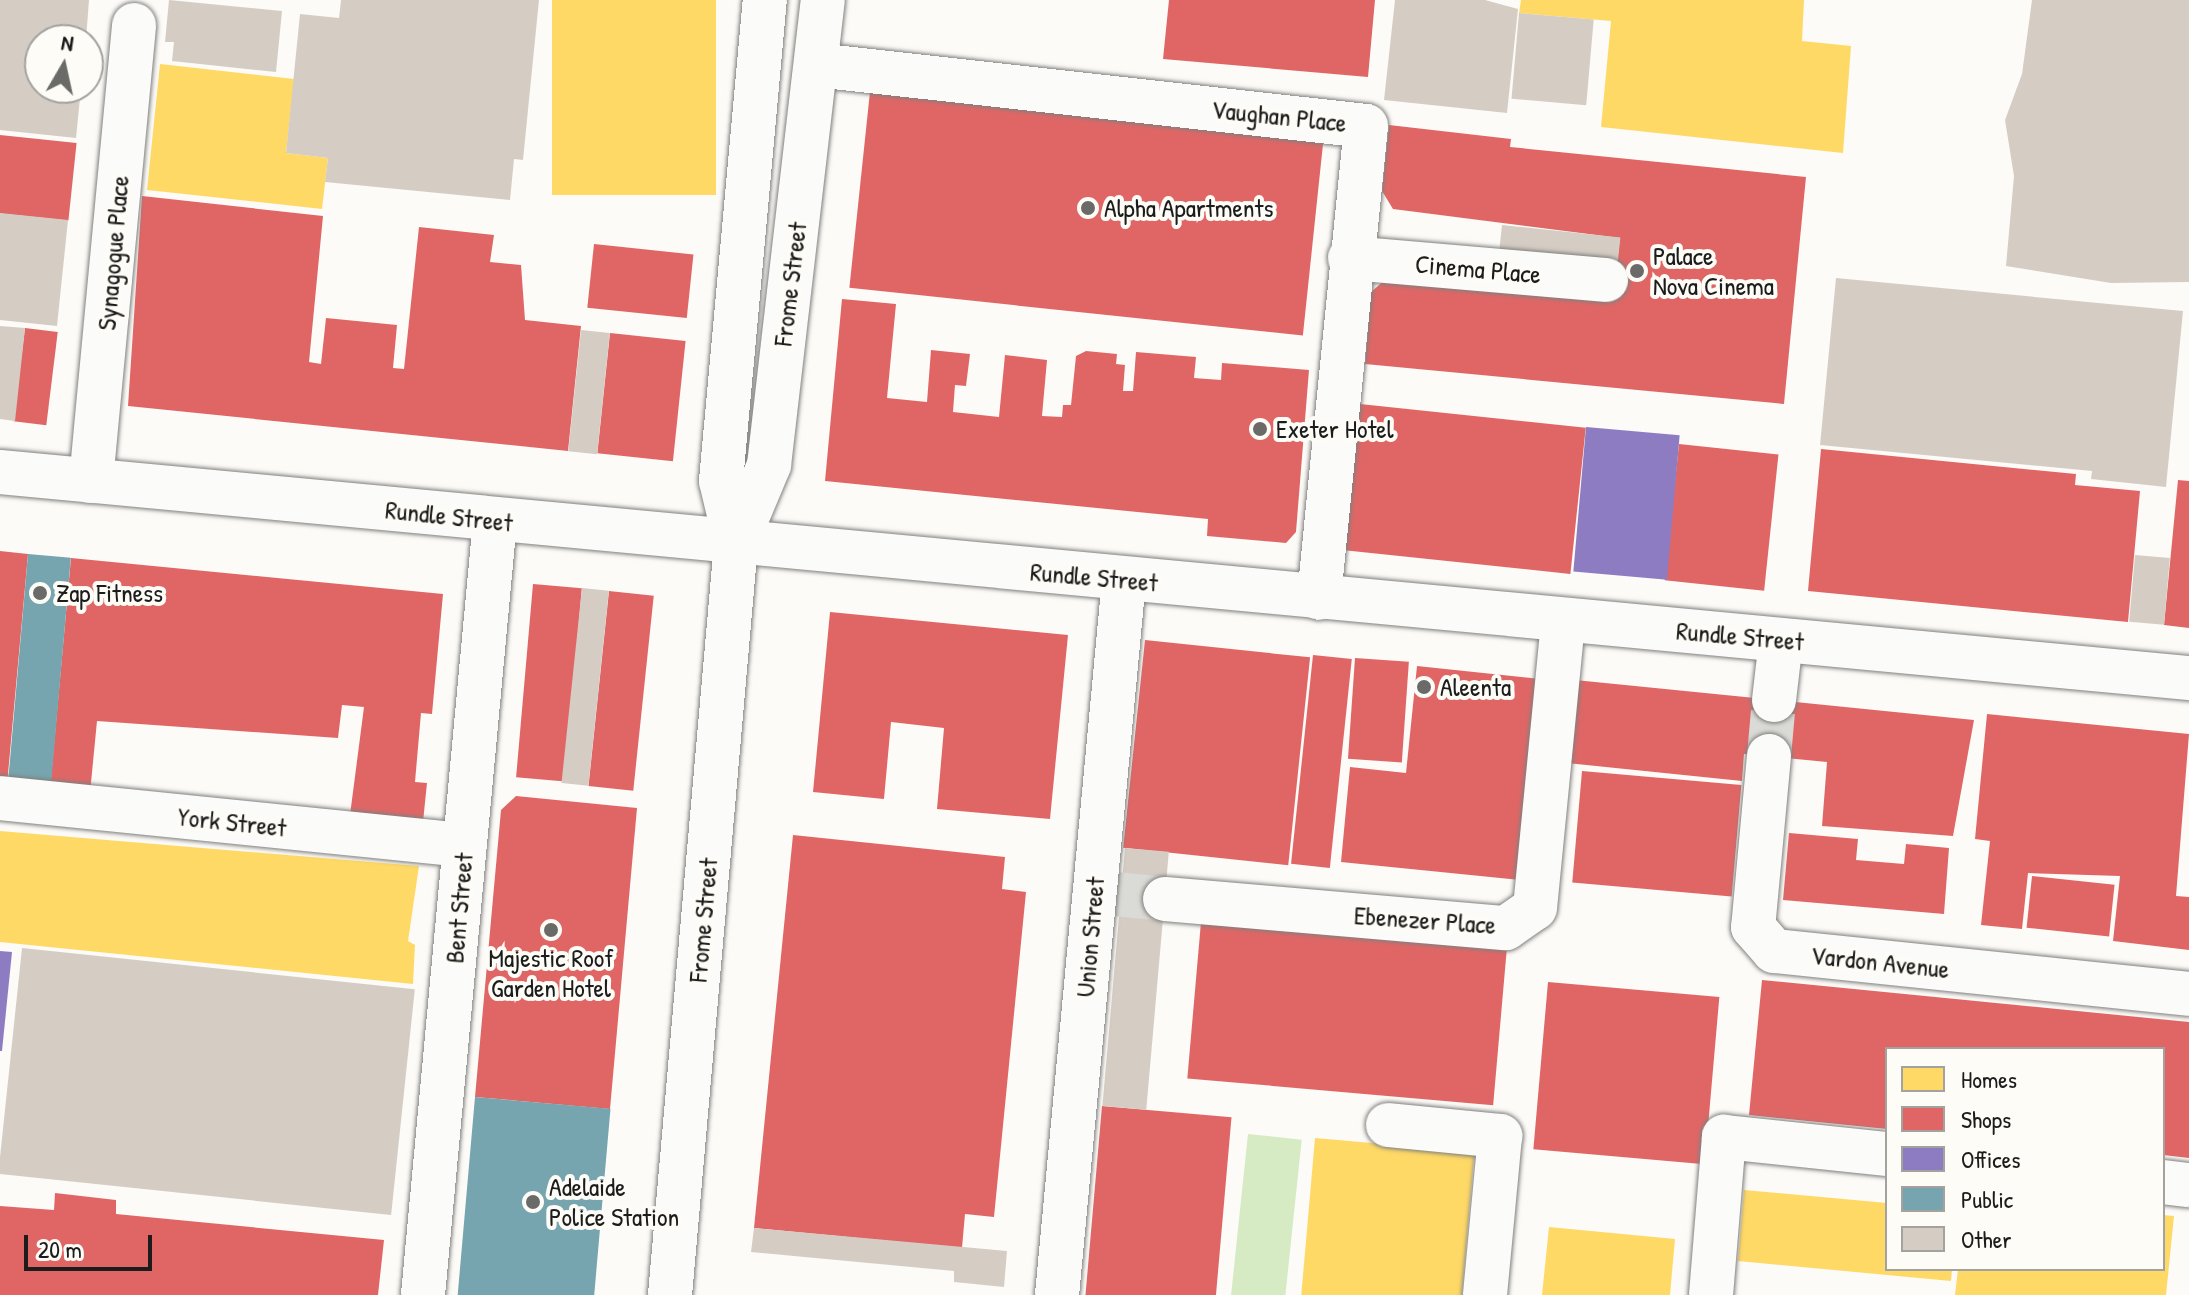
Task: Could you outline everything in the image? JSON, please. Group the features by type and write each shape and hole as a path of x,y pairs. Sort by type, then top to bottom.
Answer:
{"street":[{"name":"Frome Street","path":"736,544 721,481 765,0"},
{"name":"Frome Street","path":"670,1295 736,544 769,465 823,0"},
{"name":"Synagogue Place","path":"91,481 134,25"},
{"path":"760,60 816,65"},
{"name":"Vaughan Place","path":"816,65 1366,126 1350,258 1319,598"},
{"name":"Cinema Place","path":"1350,258 1606,280"},
{"name":"Rundle Street","path":"0,472 736,544 2189,678"},
{"name":"Bent Street","path":"423,1295 495,521"},
{"name":"Union Street","path":"1057,1295 1104,893 1124,580"},
{"name":"Ebenezer Place","path":"1165,899 1506,928 1535,908 1563,621"},
{"path":"1774,700 1781,640"},
{"name":"Vardon Avenue","path":"1769,756 1753,927 1774,951 2189,994"},
{"name":"York Street","path":"0,798 465,845"},
{"path":"1388,1125 1500,1136 1485,1295"},
{"path":"1711,1295 1724,1137 1885,1154"},
{"path":"2165,1182 2189,1185"}],"green space":[{"path":"1248,1134 1302,1140 1285,1295 1231,1295"}],"building: Homes":[{"path":"552,0 716,0 716,195 552,195"},
{"path":"1521,0 1804,0 1802,41 1851,46 1843,153 1601,127 1611,21 1519,13"},
{"path":"160,64 294,79 286,153 328,158 322,209 147,190"},
{"path":"0,831 419,866 408,941 415,945 413,984 0,942"},
{"path":"1315,1138 1474,1152 1462,1295 1301,1295"},
{"path":"1744,1190 1885,1203 1885,1271 1952,1271 1951,1281 1738,1261"},
{"path":"2165,1215 2174,1216 2166,1295 1955,1295 1958,1271 2165,1271"},
{"path":"1549,1227 1675,1239 1670,1295 1542,1295"}],"building: Shops":[{"path":"1169,0 1375,0 1368,77 1163,59"},
{"name":"Alpha Apartments","path":"871,82 1325,130 1303,336 849,288"},
{"path":"1389,125 1511,139 1510,147 1806,177 1784,404 1365,364 1371,292 1386,279 1613,296 1620,238 1393,209 1382,191"},
{"path":"0,135 77,143 68,221 0,213"},
{"path":"142,196 323,216 309,362 321,364 326,318 397,325 393,368 404,369 419,227 494,235 490,262 521,265 525,320 581,326 568,451 128,406"},
{"path":"594,244 693,254 687,318 587,308"},
{"path":"842,299 896,304 887,398 927,402 931,350 970,354 966,386 955,385 953,412 999,417 1005,355 1047,360 1042,416 1062,417 1063,405 1071,405 1076,356 1086,351 1117,354 1116,364 1125,365 1123,391 1133,391 1136,352 1196,357 1194,378 1221,380 1222,363 1309,370 1296,532 1286,543 1207,536 1208,519 825,481"},
{"path":"25,328 58,332 46,425 14,421"},
{"path":"610,333 686,341 673,461 597,453"},
{"path":"1360,404 1586,428 1570,574 1345,550"},
{"path":"1679,444 1778,454 1764,591 1665,580"},
{"path":"1821,449 2076,474 2075,485 2140,491 2128,622 1808,591"},
{"path":"2178,480 2189,481 2189,628 2164,625"},
{"path":"0,551 28,554 7,785 0,784"},
{"path":"71,558 443,594 432,714 421,713 415,782 427,783 423,822 350,815 364,707 342,705 338,738 97,721 90,793 50,789"},
{"path":"533,584 582,588 565,782 516,777"},
{"path":"609,591 654,596 633,791 589,786"},
{"path":"830,612 1068,635 1050,819 937,809 944,728 891,722 884,799 813,792"},
{"path":"1145,640 1310,657 1288,865 1123,848"},
{"path":"1313,655 1352,659 1330,868 1291,864"},
{"path":"1355,658 1409,662 1402,763 1348,759"},
{"path":"1417,666 1540,679 1520,880 1341,862 1350,767 1406,773"},
{"path":"1575,680 1974,720 1953,836 1822,826 1827,762 1744,754 1742,781 1567,763"},
{"path":"1987,714 2189,734 2176,896 2189,897 2189,950 2113,941 2120,876 2028,873 2022,929 1981,925 1990,841 1975,839"},
{"path":"1582,771 1741,785 1732,897 1572,883"},
{"path":"516,796 637,808 610,1109 475,1097 501,810"},
{"path":"1789,833 1858,839 1856,860 1904,864 1906,844 1949,848 1944,914 1783,900"},
{"path":"793,835 1005,857 1002,889 1026,892 994,1217 965,1214 962,1248 754,1228"},
{"path":"2032,876 2115,885 2109,936 2027,928"},
{"path":"1201,922 1507,949 1493,1105 1187,1078"},
{"path":"1762,980 2189,1022 2189,1158 2165,1155 2165,1047 1885,1047 1885,1129 1749,1115"},
{"path":"1548,982 1719,997 1705,1164 1533,1149"},
{"path":"1102,1106 1232,1117 1216,1295 1085,1295"},
{"path":"55,1193 116,1200 116,1214 384,1240 378,1295 0,1295 0,1206 54,1210"}],"building: Offices":[{"path":"1586,427 1680,435 1667,580 1573,571"},
{"path":"0,951 12,952 2,1051 0,1051"}],"building: Public":[{"path":"28,554 71,558 51,789 8,785"},
{"name":"Adelaide Police Station","path":"475,1097 610,1109 594,1295 458,1295"}],"building: Other":[{"path":"0,0 89,0 87,24 24,24 24,104 79,104 76,138 0,130"},
{"path":"169,0 282,11 276,72 172,61 174,42 165,42"},
{"path":"341,0 539,0 523,160 514,159 510,200 325,182 328,158 286,153 300,14 339,18"},
{"path":"1395,0 1485,0 1518,9 1507,113 1384,100"},
{"path":"2032,0 2189,0 2189,282 2111,283 2006,266 2014,176 2005,120 2022,74"},
{"path":"1519,13 1594,20 1586,105 1512,99"},
{"path":"0,213 68,220 57,326 0,320"},
{"path":"1502,225 1620,237 1614,298 1496,286"},
{"path":"1836,278 2183,311 2166,487 2091,479 2092,471 1820,445"},
{"path":"0,326 25,328 15,421 0,419"},
{"path":"581,330 610,333 597,454 568,451"},
{"path":"2135,555 2170,558 2164,625 2129,622"},
{"path":"582,588 609,591 588,786 562,783"},
{"path":"1125,848 1169,852 1146,1110 1102,1106"},
{"path":"22,948 415,989 391,1215 0,1174"},
{"path":"754,1228 1007,1251 1004,1287 954,1282 954,1271 751,1252"}],"tunnel":[{"path":"1769,756 1774,700"},
{"path":"1114,894 1165,899"}],"place":[{"name":"Alpha Apartments","path":"1088,208"},
{"name":"Palace Nova Cinema","path":"1637,271"},
{"name":"Exeter Hotel","path":"1260,429"},
{"name":"Zap Fitness","path":"40,593"},
{"name":"Aleenta","path":"1424,687"},
{"name":"Majestic Roof Garden Hotel","path":"551,930"},
{"name":"Adelaide Police Station","path":"533,1202"}]}
